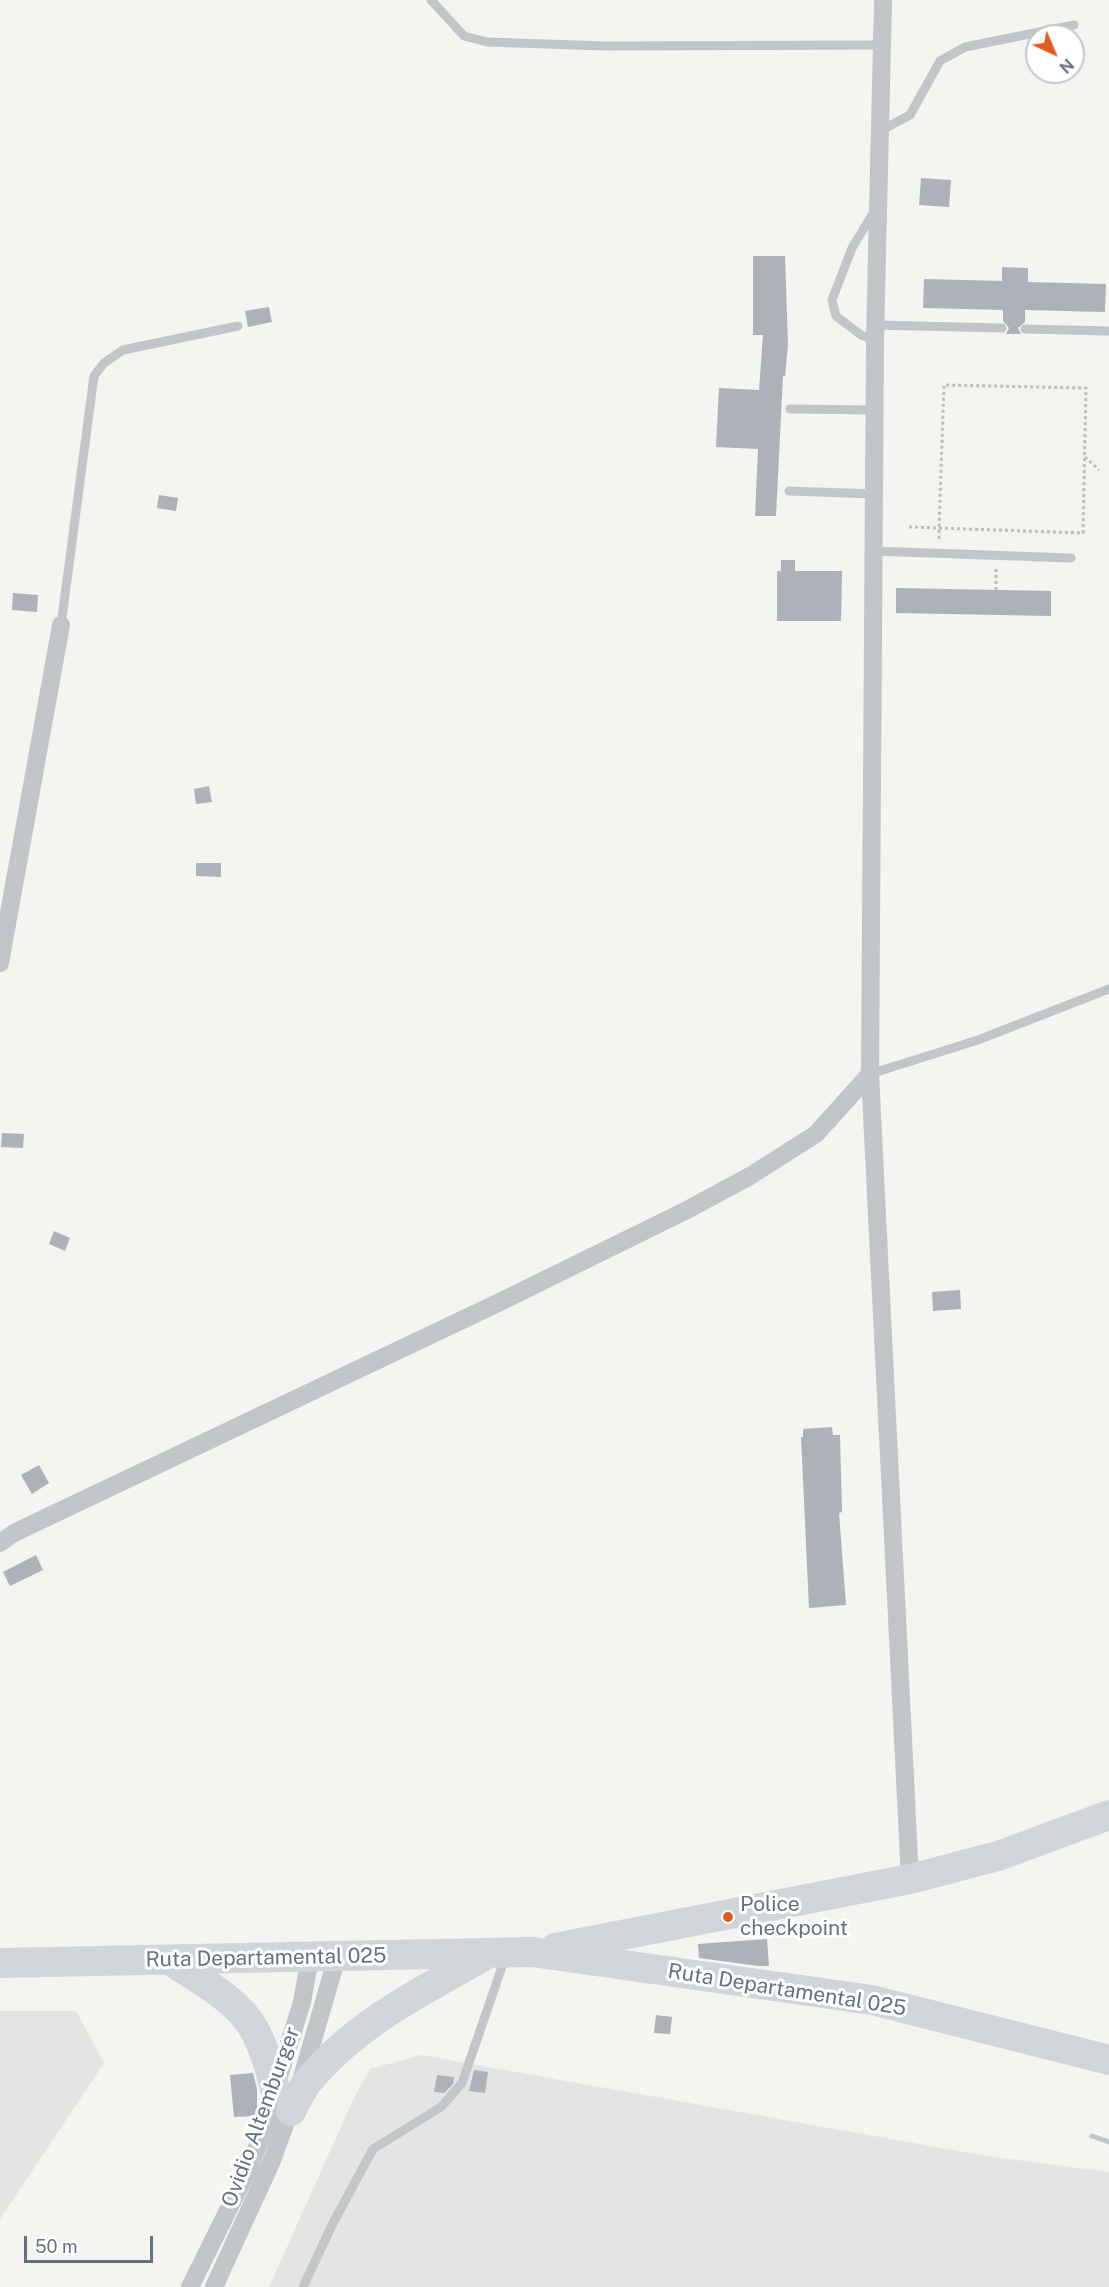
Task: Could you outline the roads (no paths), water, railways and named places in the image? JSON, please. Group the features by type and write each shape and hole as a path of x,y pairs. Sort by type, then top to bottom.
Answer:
{"highway":[{"name":"Ruta Departamental 025","path":"0,1964 509,1953 910,1879 998,1856 1109,1815"},
{"name":"Ruta Departamental 025","path":"509,1953 872,2000 1109,2060"},
{"path":"169,1960 210,1986 239,2011 254,2029 283,2100 309,2080 342,2046 376,2019 509,1953"}],"street":[{"path":"884,0 875,333 870,1074 910,1879"},
{"path":"0,963 61,625"},
{"path":"0,1543 14,1533 504,1300 687,1210 750,1176 816,1134 870,1074"},
{"name":"Ovidio Altemburger","path":"190,2287 250,2166 269,2117 283,2100 302,2002 324,1958"},
{"name":"Ovidio Altemburger","path":"214,2287 258,2196 324,1958"}],"lane":[{"path":"431,0 464,36 487,42 605,46 882,45"},
{"path":"880,131 910,116 940,61 965,46 1025,34"},
{"path":"878,206 852,248 832,300 836,316 861,334 1002,328"},
{"path":"61,625 94,376 104,363 123,350 238,326"},
{"path":"1024,329 1109,331"},
{"path":"790,409 874,410"},
{"path":"789,491 874,494"},
{"path":"873,551 1071,558"},
{"path":"870,1074 978,1040 1109,989"},
{"path":"303,2287 333,2223 373,2149 441,2107 462,2083 509,1953"}],"waterway":[{"path":"1092,2136 1109,2142"}],"place":[{"name":"Police checkpoint","path":"728,1917"}]}
